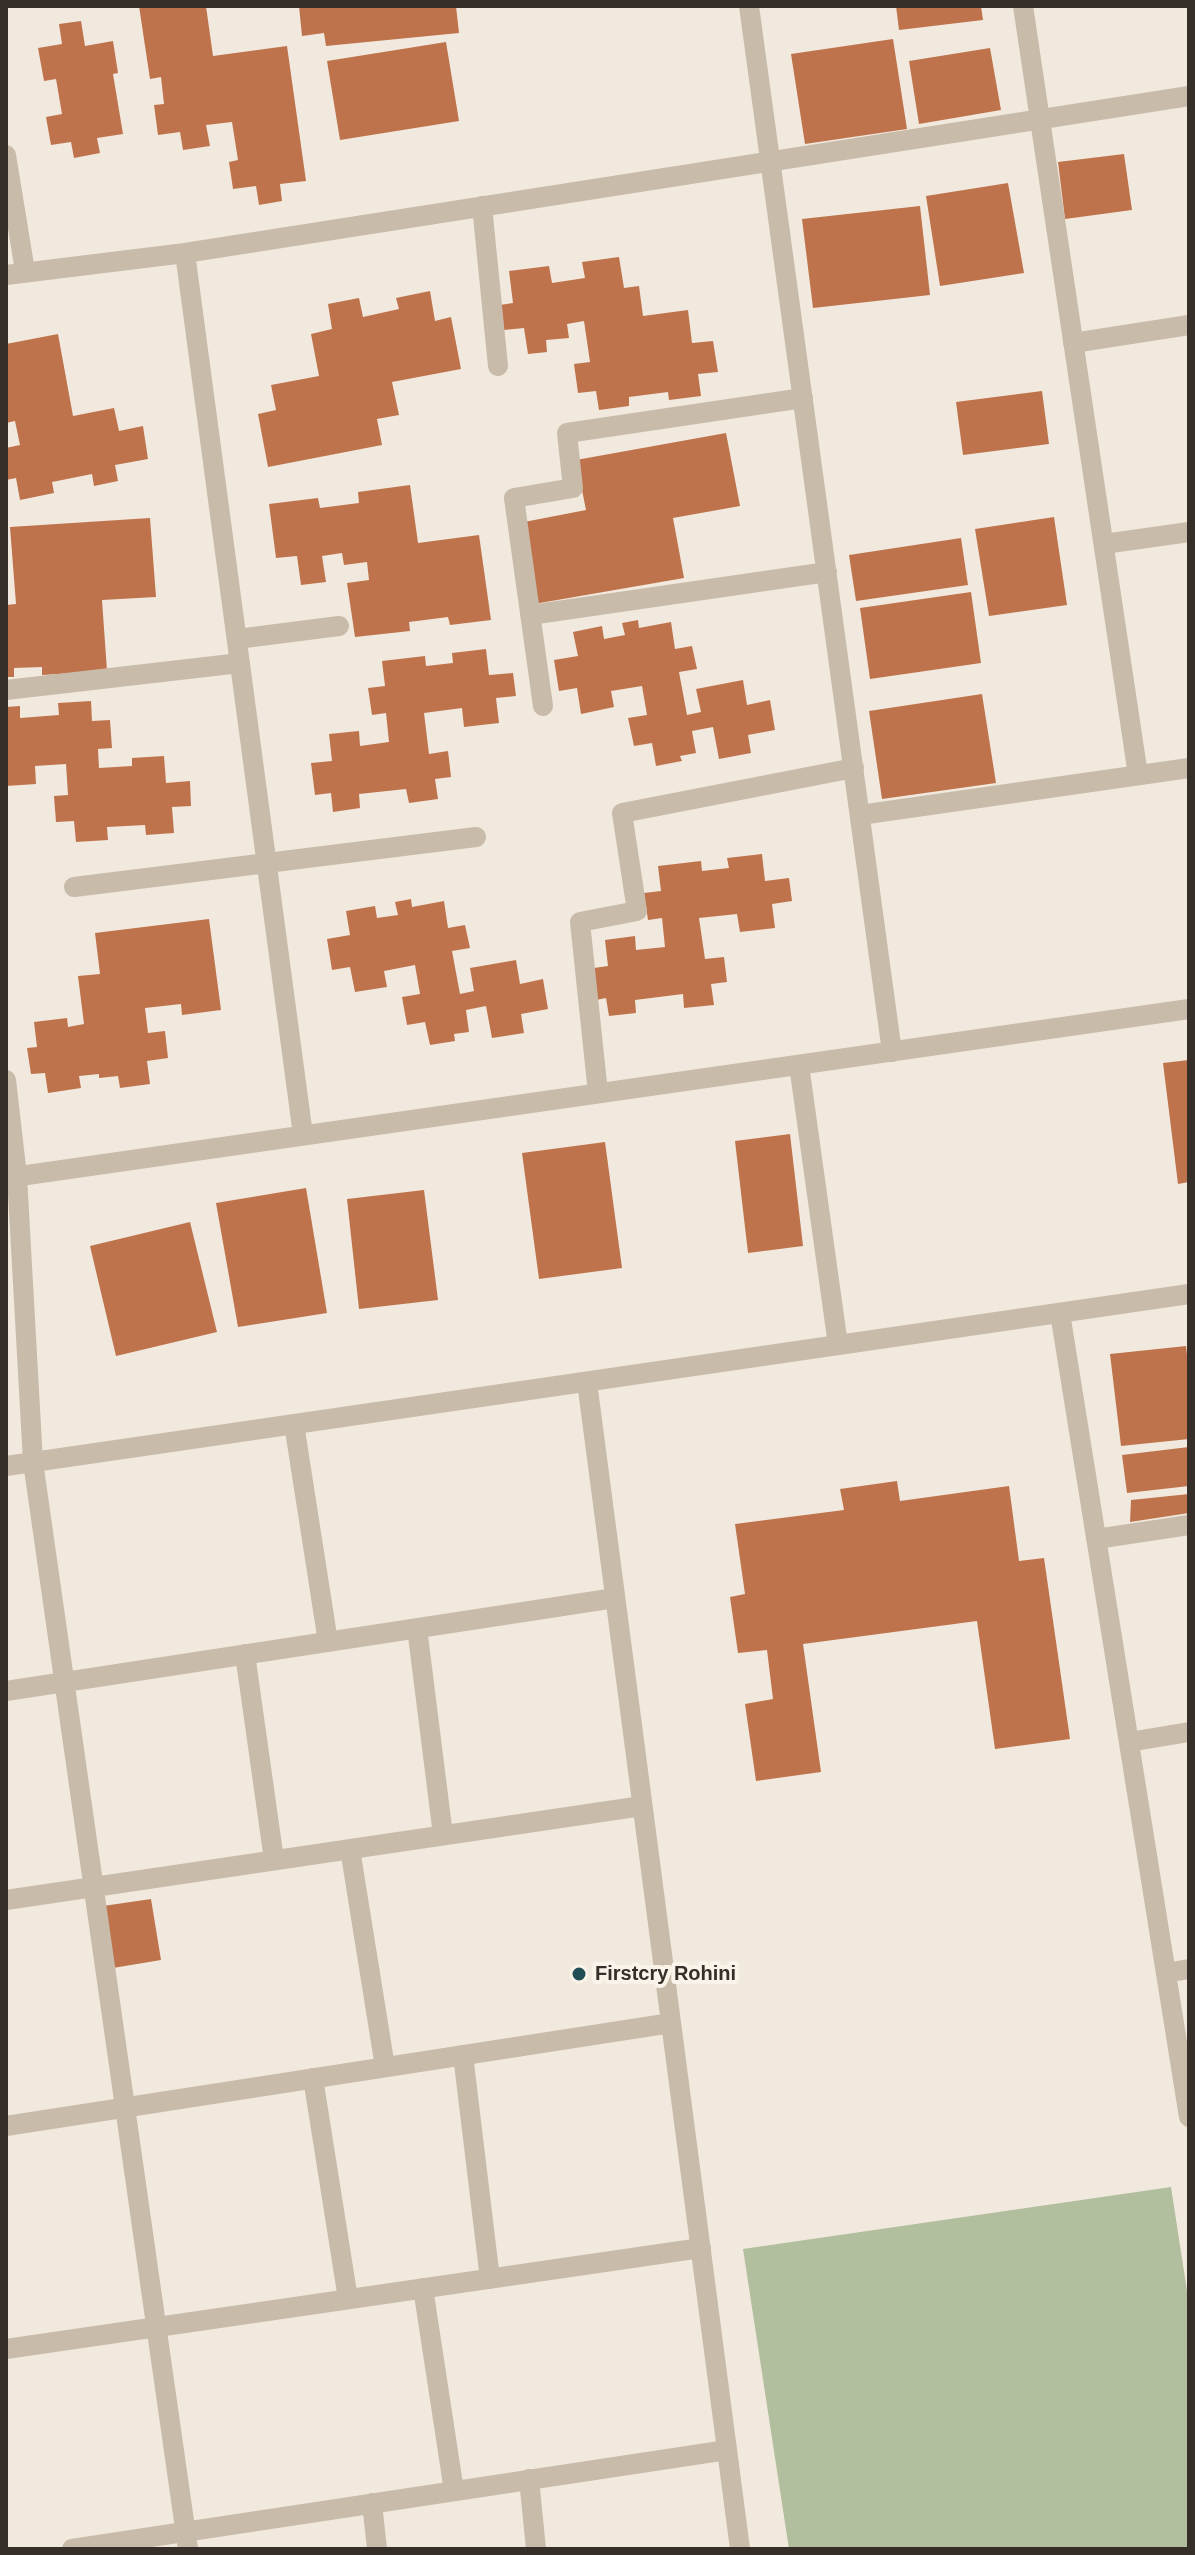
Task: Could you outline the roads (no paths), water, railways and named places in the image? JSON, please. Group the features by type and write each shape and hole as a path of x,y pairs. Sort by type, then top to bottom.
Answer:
{"street":[{"path":"749,6 892,1052"},
{"path":"1023,6 1138,775"},
{"path":"6,155 15,273 185,253 1189,96"},
{"path":"482,206 498,366"},
{"path":"185,253 303,1135"},
{"path":"1073,343 1189,325"},
{"path":"543,706 514,498 573,488 567,433 803,398"},
{"path":"1104,544 1189,532"},
{"path":"530,615 827,572"},
{"path":"237,639 339,626"},
{"path":"6,690 240,663"},
{"path":"598,1093 580,922 637,911 622,813 854,768"},
{"path":"860,815 1189,768"},
{"path":"74,887 476,837"},
{"path":"12,1177 1189,1009"},
{"path":"799,1065 838,1345"},
{"path":"6,1080 33,1462 187,2540"},
{"path":"6,1466 1189,1294"},
{"path":"1060,1313 1189,2117"},
{"path":"587,1382 740,2549"},
{"path":"294,1424 328,1642"},
{"path":"1096,1539 1189,1525"},
{"path":"6,1691 615,1598"},
{"path":"417,1628 443,1835"},
{"path":"245,1654 274,1860"},
{"path":"1129,1742 1189,1732"},
{"path":"6,1900 642,1806"},
{"path":"350,1849 385,2067"},
{"path":"1166,1973 1189,1969"},
{"path":"6,2126 671,2023"},
{"path":"463,2055 490,2279"},
{"path":"313,2078 348,2299"},
{"path":"6,2349 701,2248"},
{"path":"423,2288 454,2491"},
{"path":"72,2549 187,2540 372,2503 727,2450"},
{"path":"529,2479 536,2549"},
{"path":"372,2503 377,2549"}],"place":[{"name":"Firstcry Rohini","path":"579,1974"}]}
